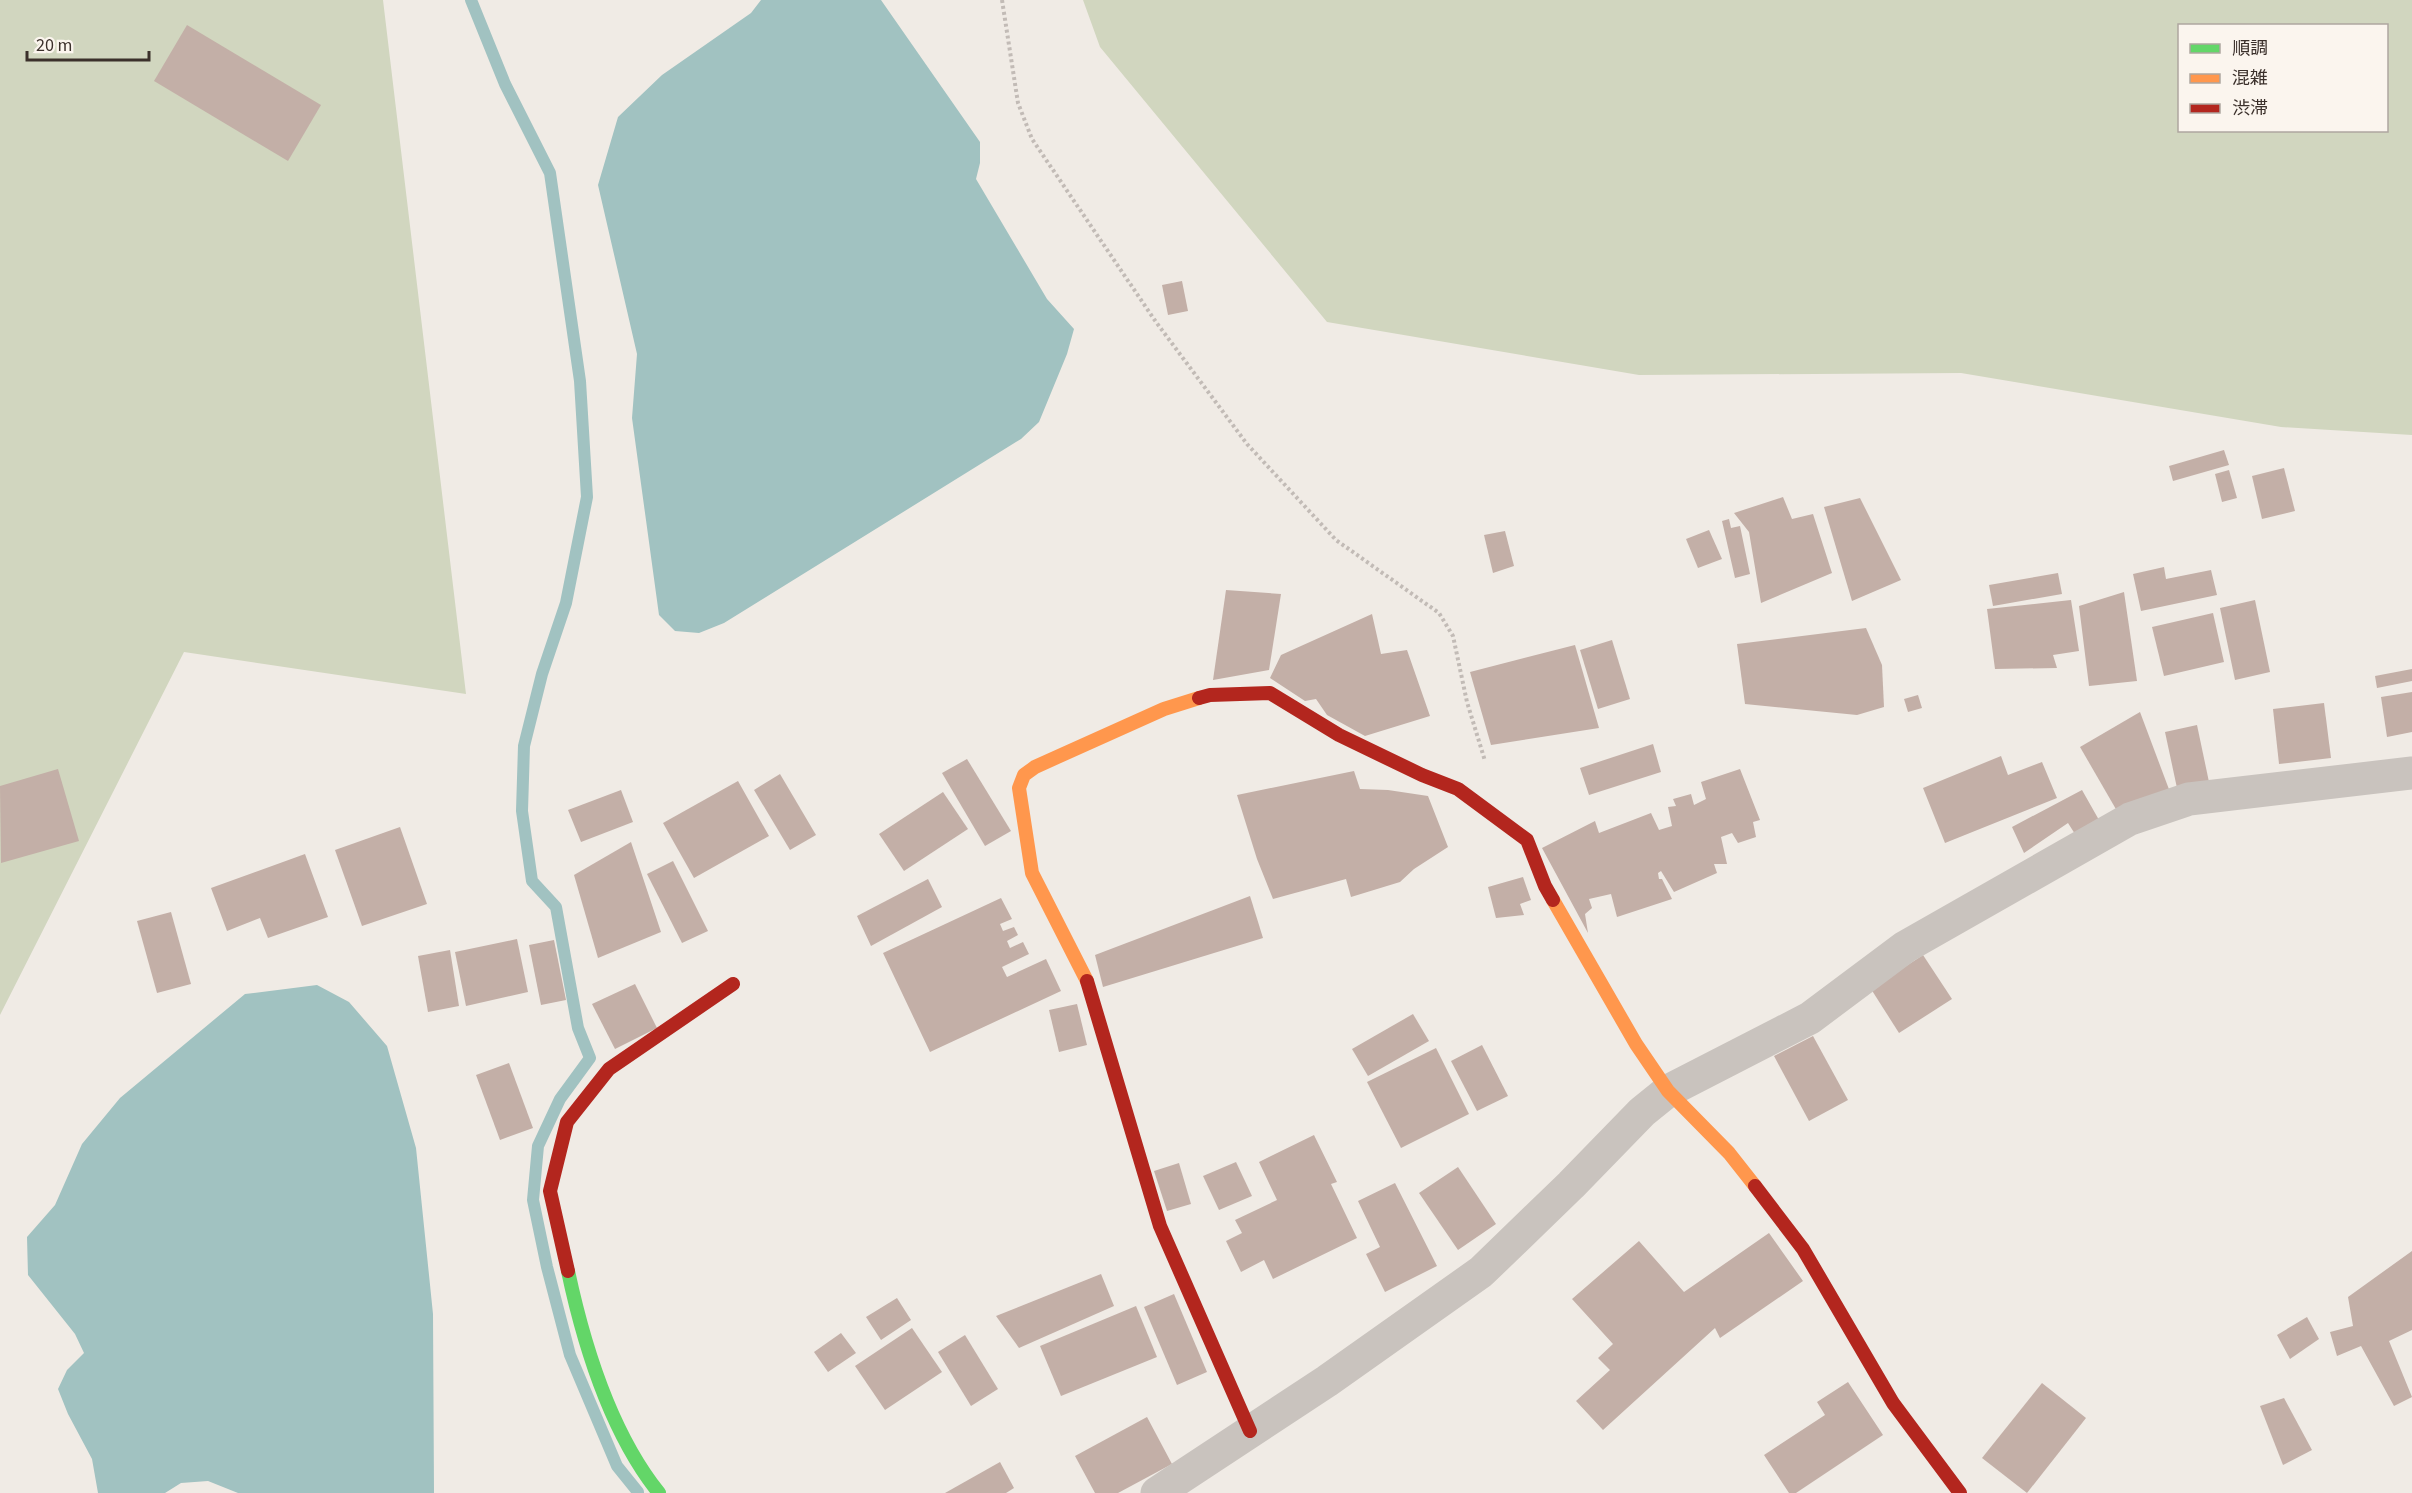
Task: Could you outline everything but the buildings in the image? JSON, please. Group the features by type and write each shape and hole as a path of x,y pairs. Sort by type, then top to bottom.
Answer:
{"street":[{"path":"1250,1431 1160,1226 1090,987 1032,873 1019,788 1024,775 1035,767 1164,709 1210,695 1269,693 1339,735 1422,775 1458,789 1527,840 1545,886 1636,1044 1668,1091 1729,1153 1803,1249 1893,1403 1960,1493"},
{"path":"1157,1493 1327,1381 1481,1272 1642,1112 1668,1091 1810,1018 1905,948 2130,819 2189,799 2412,773"},
{"path":"659,1493 644,1474 624,1438 603,1390 579,1323 550,1191 567,1122 609,1069 733,984"}],"path":[{"path":"1002,0 1018,104 1032,139 1156,322 1247,444 1336,540 1439,613 1453,636 1467,702 1487,769"}],"green space":[{"path":"0,0 383,0 466,694 184,652 0,1015"},
{"path":"1083,0 2412,0 2412,435 2281,427 1961,373 1639,375 1327,322 1100,47"}],"water":[{"path":"761,0 881,0 980,142 980,163 976,179 1047,299 1074,329 1067,354 1039,422 1021,439 724,623 699,633 675,631 659,615 632,418 637,354 598,185 618,117 662,75 751,13"},
{"path":"317,985 349,1002 387,1046 416,1148 433,1314 434,1493 238,1493 208,1481 181,1483 165,1493 98,1493 92,1459 68,1414 58,1389 67,1370 84,1353 75,1334 28,1275 27,1237 55,1205 82,1144 120,1098 245,994"}],"waterway":[{"path":"471,0 505,84 550,173 580,381 587,497 566,603 542,674 524,746 522,811 532,881 556,907 578,1028 590,1058 560,1099 538,1146 533,1200 547,1267 570,1355 617,1466 638,1492"}],"traffic: fast":[{"path":"568,1271 582,1329 601,1387 626,1443 659,1493"}],"traffic: slow":[{"path":"1087,981 1032,873 1019,788 1024,775 1035,767 1164,709 1199,698"},
{"path":"1553,900 1636,1044 1668,1091 1729,1153 1755,1186"}],"traffic: jam":[{"path":"1199,698 1210,695 1270,693 1339,735 1422,775 1458,789 1527,840 1553,900"},
{"path":"1087,981 1160,1226 1250,1431"},
{"path":"568,1271 550,1191 567,1122 609,1069 733,984"},
{"path":"1755,1186 1803,1249 1893,1403 1960,1493"}]}
